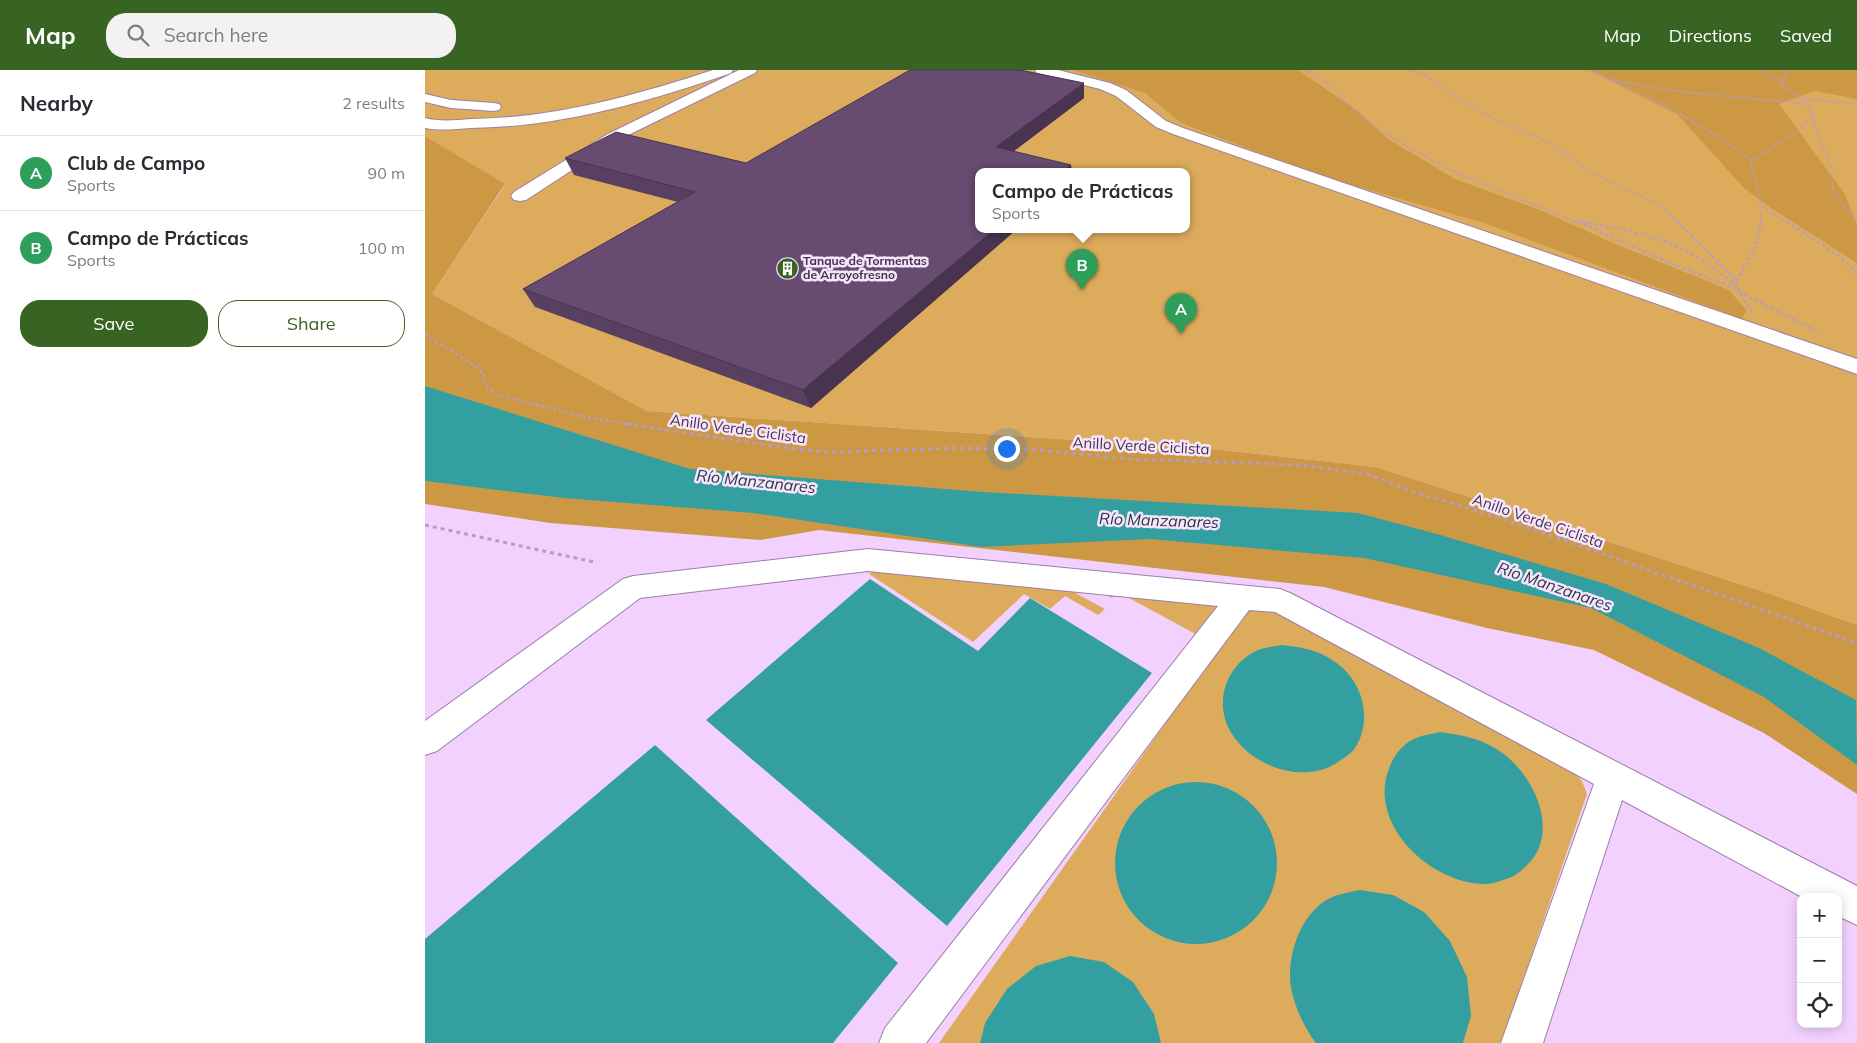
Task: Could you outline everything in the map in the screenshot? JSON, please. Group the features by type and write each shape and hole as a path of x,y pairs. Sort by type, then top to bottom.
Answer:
{"lane":[{"path":"425,123 480,125 601,107 726,70"},
{"path":"520,196 613,137 750,70"},
{"path":"1042,70 1105,86 1121,93 1161,124 1178,131 1857,367"},
{"path":"531,106 577,100 619,90 668,74"},
{"path":"425,98 451,104 481,107 506,106"},
{"path":"425,740 633,587 868,560 1280,601 1857,906"},
{"path":"900,1043 1241,598"},
{"path":"1523,1043 1613,778"}],"path":[{"path":"1305,70 1331,84 1357,112 1385,133 1427,159 1665,261 1738,290 1825,336"},
{"path":"1413,70 1427,76 1455,97 1495,119 1548,142 1590,172 1660,205 1736,280"},
{"path":"1591,70 1676,112 1723,139 1752,161"},
{"path":"1763,70 1782,83 1785,88 1804,99 1812,108 1816,134 1827,153 1835,181 1832,190 1857,222"},
{"path":"1782,83 1788,70"},
{"path":"1610,80 1676,92 1809,104"},
{"path":"1804,99 1857,104"},
{"path":"1735,284 1749,261 1758,238 1763,207 1760,190 1750,162 1757,155 1806,125 1813,117"},
{"path":"1763,207 1838,255 1857,274"},
{"path":"1573,220 1623,228 1652,236 1704,261 1735,284 1757,320 1755,331"},
{"name":"Anillo Verde Ciclista","path":"425,334 450,352 475,366 484,374 485,384 495,394 581,416 618,423 787,448 828,452 954,448 1031,449 1128,459 1301,464 1368,474 1414,492 1494,516 1857,643"},
{"path":"425,525 594,562"}],"shaded area":[{"path":"425,70 1857,70 1857,625 1771,594 1376,467 1222,450 647,411 432,294 505,185 425,136"},
{"path":"1073,70 1298,70 1358,111 1388,139 1455,179 1545,212 1613,243 1729,290 1746,310 1742,319 1484,223 1321,176 1181,123 1145,93"},
{"path":"1589,70 1857,70 1857,99 1814,91 1779,104 1844,193 1857,224 1857,263 1771,208 1744,188 1677,114"},
{"path":"425,136 505,184 432,294 647,411 1222,450 1376,467 1771,594 1857,625 1857,794 1764,733 1594,650 1487,628 1324,587 819,530 760,540 550,523 425,504"},
{"path":"894,571 1068,589 1105,609 1098,615 1065,596 1050,609 1024,594 973,642 869,574 872,572"},
{"path":"1109,589 1212,601 1218,606 1218,613 1201,637 1118,592 1112,598 1103,593 1102,590"},
{"path":"1267,608 1568,765 1582,781 1587,794 1501,1043 939,1043 1242,615 1253,609"}],"water":[{"name":"Río Manzanares","path":"425,386 690,469 984,492 1358,513 1437,534 1606,584 1759,648 1856,700 1857,765 1764,697 1591,608 1364,558 1150,539 981,547 753,513 564,498 425,481"},
{"path":"870,579 978,651 1030,598 1152,673 947,926 706,720"},
{"path":"1282,645 1314,651 1332,660 1351,677 1362,700 1364,724 1355,748 1341,760 1327,768 1313,772 1297,772 1267,764 1241,746 1226,723 1223,711 1225,687 1237,666 1245,658 1259,650"},
{"path":"1440,732 1477,740 1498,750 1511,760 1532,787 1539,803 1542,836 1537,851 1527,865 1512,877 1487,884 1466,882 1445,874 1425,862 1408,847 1395,829 1387,809 1385,787 1390,766 1399,750 1410,741 1420,736"},
{"path":"655,745 898,963 833,1043 425,1043 425,939"},
{"path":"1188,782 1204,782 1227,788 1247,800 1259,812 1271,832 1277,855 1277,871 1271,894 1259,914 1247,926 1227,938 1204,944 1188,944 1165,938 1145,926 1133,914 1121,894 1115,871 1115,855 1121,832 1133,812 1145,800 1165,788"},
{"path":"1360,890 1393,895 1424,912 1450,941 1467,977 1471,1016 1463,1043 1316,1043 1304,1024 1291,988 1290,976 1293,950 1303,925 1320,905 1330,898"},
{"path":"1070,956 1104,962 1133,982 1154,1014 1161,1043 980,1043 985,1023 1007,989 1036,966"}],"building":[{"name":"Tanque de Tormentas de Arroyofresno","path":"910,70 1020,70 1084,83 996,147 1071,165 1067,168 975,168 975,233 990,233 803,390 523,289 695,192 565,158 616,132 746,163"}],"place":[{"name":"Tanque de Tormentas de Arroyofresno","path":"787,268"},
{"name":"Campo de Prácticas","path":"1082,290"},
{"name":"Club de Campo","path":"1181,334"}]}
